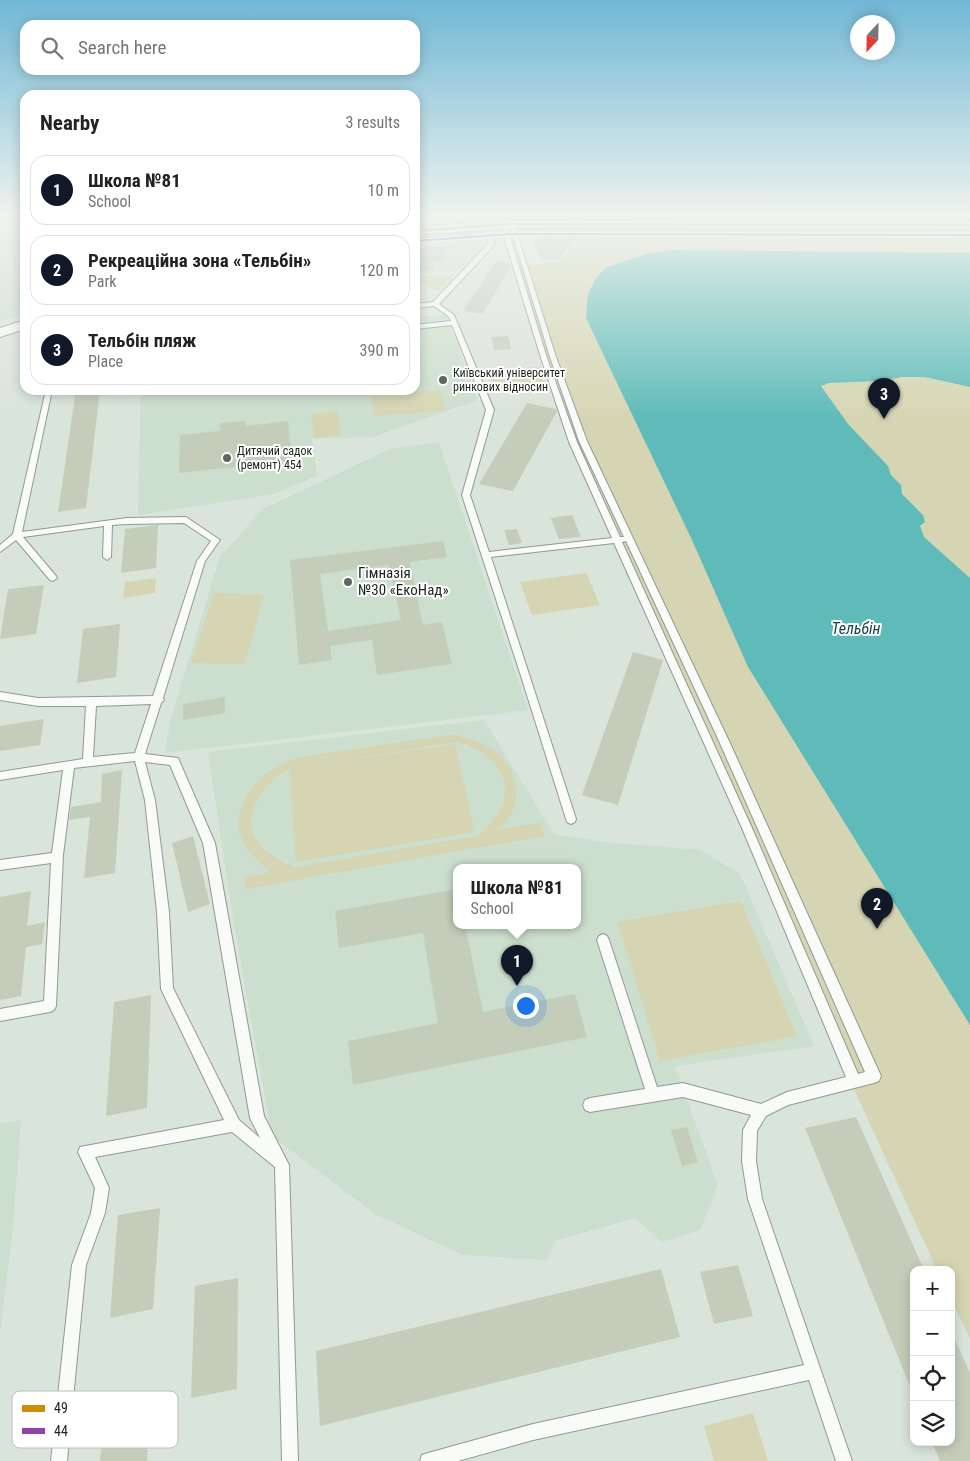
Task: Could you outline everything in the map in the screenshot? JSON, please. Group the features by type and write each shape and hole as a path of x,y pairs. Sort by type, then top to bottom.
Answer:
{"street":[{"path":"0,334 20,326"}],"lane":[{"path":"435,304 455,283"},
{"path":"523,283 544,358 573,442 748,828 854,1081"},
{"path":"527,283 583,441 728,750 874,1076 787,1099 761,1111 750,1130 749,1161 755,1199 844,1461"},
{"path":"420,306 435,304 451,315 490,410 466,495 571,819"},
{"path":"420,326 454,323"},
{"path":"17,535 48,395"},
{"path":"0,549 17,535 108,524 186,520 216,540 202,561 159,700 139,757 150,800 164,912 167,988 234,1125 282,1165"},
{"path":"107,557 108,524"},
{"path":"17,535 53,578"},
{"path":"485,555 629,538"},
{"path":"0,696 38,702 159,700"},
{"path":"88,762 91,702"},
{"path":"0,776 88,762 139,757 174,761 209,843 257,1118 282,1165 290,1461"},
{"path":"0,1015 50,1006 57,857 61,808 68,765"},
{"path":"0,865 57,857"},
{"path":"603,940 653,1094"},
{"path":"590,1105 683,1090 761,1111"},
{"path":"66,1391 79,1265 98,1213 102,1188 85,1152 234,1125"},
{"path":"428,1461 533,1432 814,1371"},
{"path":"59,1461 60,1448"}],"shaded area":[{"path":"0,283 20,283 20,315 0,322"},
{"path":"420,283 447,283 441,290 432,290 427,284"},
{"path":"523,283 970,283 970,1339 955,1307 955,1266 935,1266 854,1089 572,437"},
{"name":"Дитячий садок (ремонт) 454","path":"446,315 478,400 373,437 312,439 317,476 274,494 138,515 141,395 420,395 420,317"},
{"path":"540,367 545,385 493,388 489,370"},
{"path":"440,390 445,410 374,416 371,396 420,395 420,392"},
{"path":"338,411 341,435 314,438 311,414"},
{"name":"Гімназія №30 «ЕкоНад»","path":"439,442 528,710 165,753 171,718 220,557 263,509 390,449"},
{"path":"586,573 600,605 532,615 520,582"},
{"path":"156,578 155,593 123,598 125,582"},
{"path":"214,593 264,595 245,664 191,663"},
{"path":"484,720 554,834 604,842 701,850 740,874 814,1046 675,1066 718,1186 700,1230 662,1242 635,1218 555,1241 547,1260 463,1255 377,1215 272,1136 234,925 208,752"},
{"path":"455,734 465,737 483,744 499,754 513,774 516,790 514,807 510,816 499,829 541,823 544,836 245,889 244,877 271,872 252,855 245,846 240,834 238,821 246,796 265,775 289,761 301,757","holes":["456,742 474,749 489,758 499,769 504,781 505,795 501,809 492,822 477,836 296,867 270,854 258,842 253,832 251,822 257,800 280,774 289,769 296,862 475,832 455,744 290,769"]},
{"path":"741,901 797,1036 660,1061 617,922"},
{"path":"21,1120 13,1227 0,1333 0,1124"},
{"path":"753,1413 768,1461 714,1461 704,1426"}],"water":[{"name":"Тельбін","path":"593,283 970,283 970,387 925,377 829,383 821,386 848,424 888,466 891,475 901,485 902,494 923,515 925,522 920,526 924,537 970,578 970,1025 748,667 692,540 586,318 588,294"}],"building":[{"path":"481,283 501,283 482,314 463,311"},
{"path":"508,336 511,349 494,350 491,337"},
{"path":"75,395 99,395 86,508 58,512"},
{"path":"527,403 556,409 557,411 513,491 479,484"},
{"path":"245,421 246,426 288,421 292,461 179,473 180,435 220,431 220,423"},
{"path":"572,515 581,537 559,539 551,518"},
{"path":"158,525 156,568 121,573 125,529"},
{"path":"517,529 522,543 509,545 504,530"},
{"path":"443,541 447,557 410,562 423,625 442,622 452,664 377,675 372,640 330,646 332,660 299,665 290,560","holes":["389,565 401,620 328,631 320,574"]},
{"path":"44,585 36,634 0,639 8,589"},
{"path":"120,624 116,677 77,683 83,629"},
{"path":"633,652 663,660 618,805 582,795"},
{"path":"225,697 225,713 183,720 183,704"},
{"path":"44,719 40,745 0,751 0,726"},
{"path":"122,770 115,873 84,878 90,817 69,820 71,807 101,802 102,774"},
{"path":"193,836 210,904 188,912 172,843"},
{"path":"453,890 453,929 466,929 483,1012 575,994 587,1037 353,1085 348,1041 438,1023 423,933 339,948 335,911"},
{"path":"31,891 27,926 45,922 42,944 26,947 21,996 0,1000 0,897"},
{"path":"151,995 147,1108 106,1116 114,1002"},
{"path":"856,1117 922,1266 910,1266 910,1386 805,1128"},
{"path":"687,1127 698,1162 682,1166 671,1130"},
{"path":"160,1208 153,1309 110,1318 118,1215"},
{"path":"738,1265 753,1316 714,1324 700,1272"},
{"path":"661,1269 680,1337 320,1426 316,1351"},
{"path":"238,1278 237,1389 191,1398 195,1286"},
{"path":"955,1340 970,1373 970,1461 940,1461 934,1446 955,1446"},
{"path":"101,1448 148,1448 147,1461 100,1461"}],"place":[{"name":"Київський університет ринкових відносин","path":"443,380"},
{"name":"Тельбін пляж","path":"884,419"},
{"name":"Дитячий садок (ремонт) 454","path":"227,458"},
{"name":"Гімназія №30 «ЕкоНад»","path":"348,582"},
{"name":"Рекреаційна зона «Тельбін»","path":"877,929"},
{"name":"Школа №81","path":"517,986"}]}
